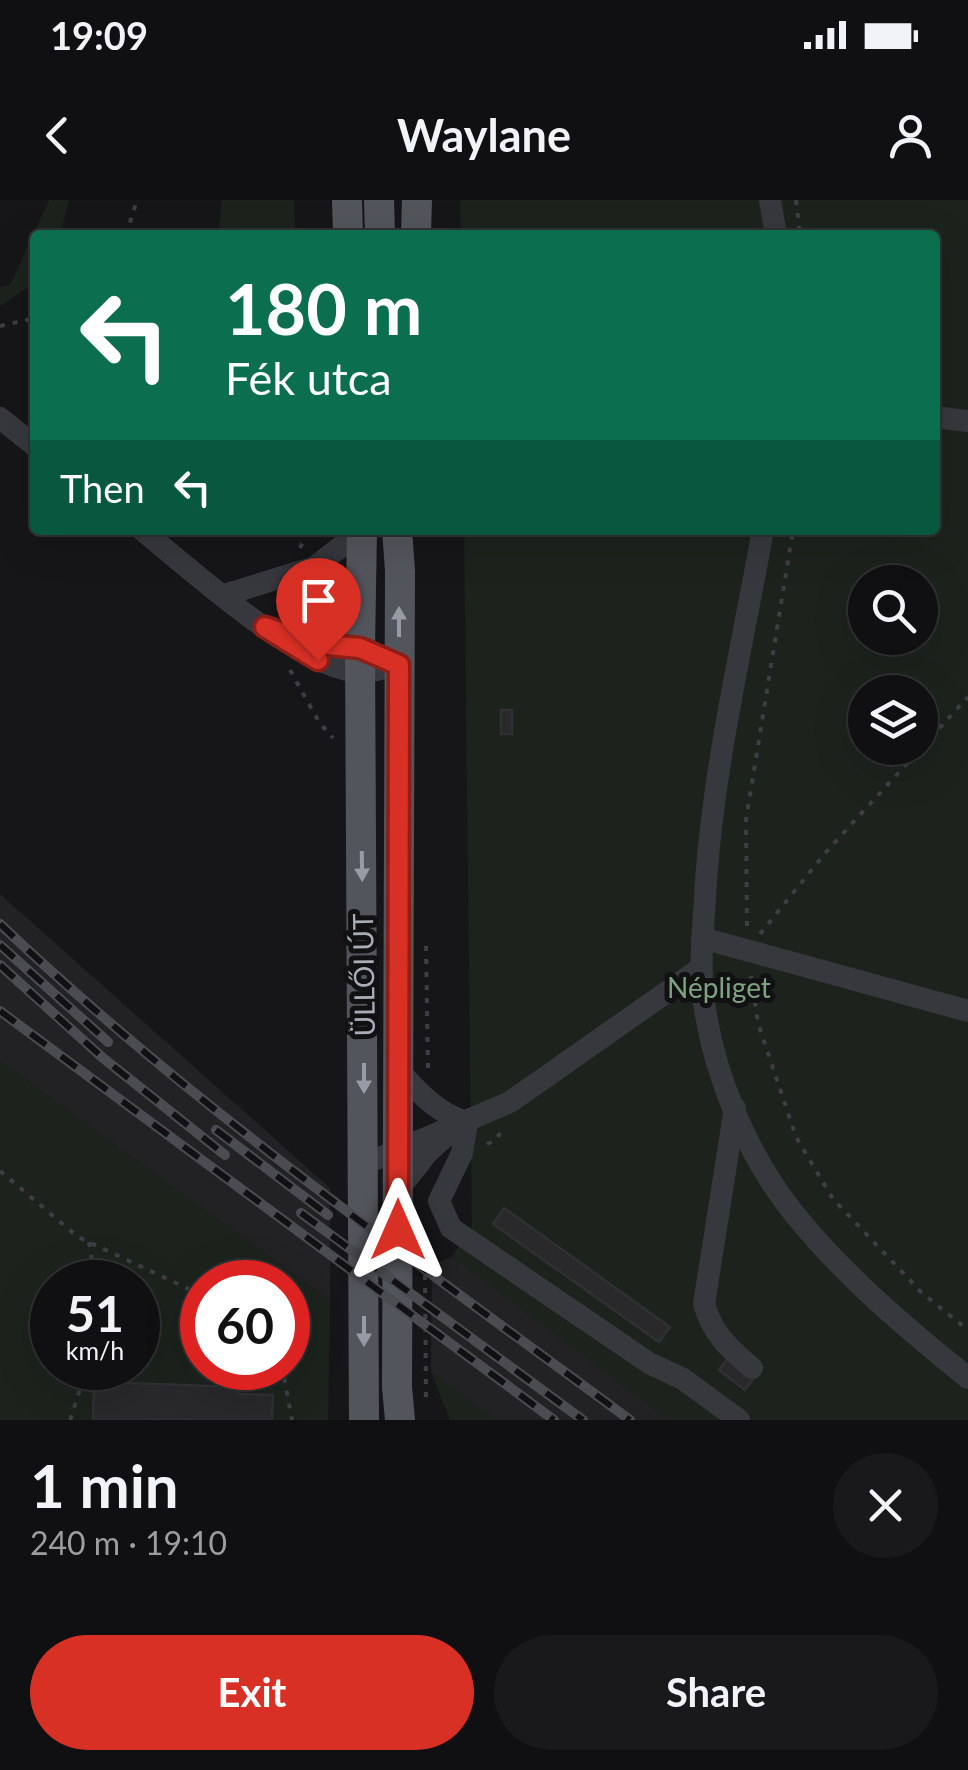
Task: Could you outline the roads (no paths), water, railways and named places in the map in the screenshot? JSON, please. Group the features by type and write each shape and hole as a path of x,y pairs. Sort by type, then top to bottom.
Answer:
{"main road":[{"path":"347,200 348,230"},
{"path":"379,200 380,230"},
{"path":"416,230 417,200"},
{"name":"ÜLLŐI ÚT","path":"362,535 364,1420"},
{"name":"ÜLLŐI ÚT","path":"400,535 400,1420"}],"street":[{"path":"770,200 775,230"},
{"path":"0,418 30,442"},
{"path":"940,418 968,421"},
{"path":"148,535 265,627 360,660 399,665"},
{"path":"224,595 316,566 356,535"},
{"path":"763,535 709,822 701,968 708,1028 735,1108 762,1164 790,1209 894,1319 968,1378"},
{"path":"702,938 968,1011"},
{"path":"365,1164 510,1102 701,968"},
{"path":"398,1070 431,1106 446,1116 467,1122"},
{"path":"735,1108 704,1304 710,1326 720,1341 752,1368"},
{"path":"398,1190 429,1151 467,1122"},
{"path":"467,1122 462,1153 440,1201 451,1228 740,1420"}],"railway":[{"path":"0,924 74,992 228,1120 630,1420"},
{"path":"0,945 108,1042"},
{"path":"0,965 103,1058 225,1155"},
{"path":"0,1011 554,1420"},
{"path":"216,1130 328,1215"},
{"path":"301,1213 583,1420"}],"park label":[{"name":"Népliget","path":"719,987"}]}
